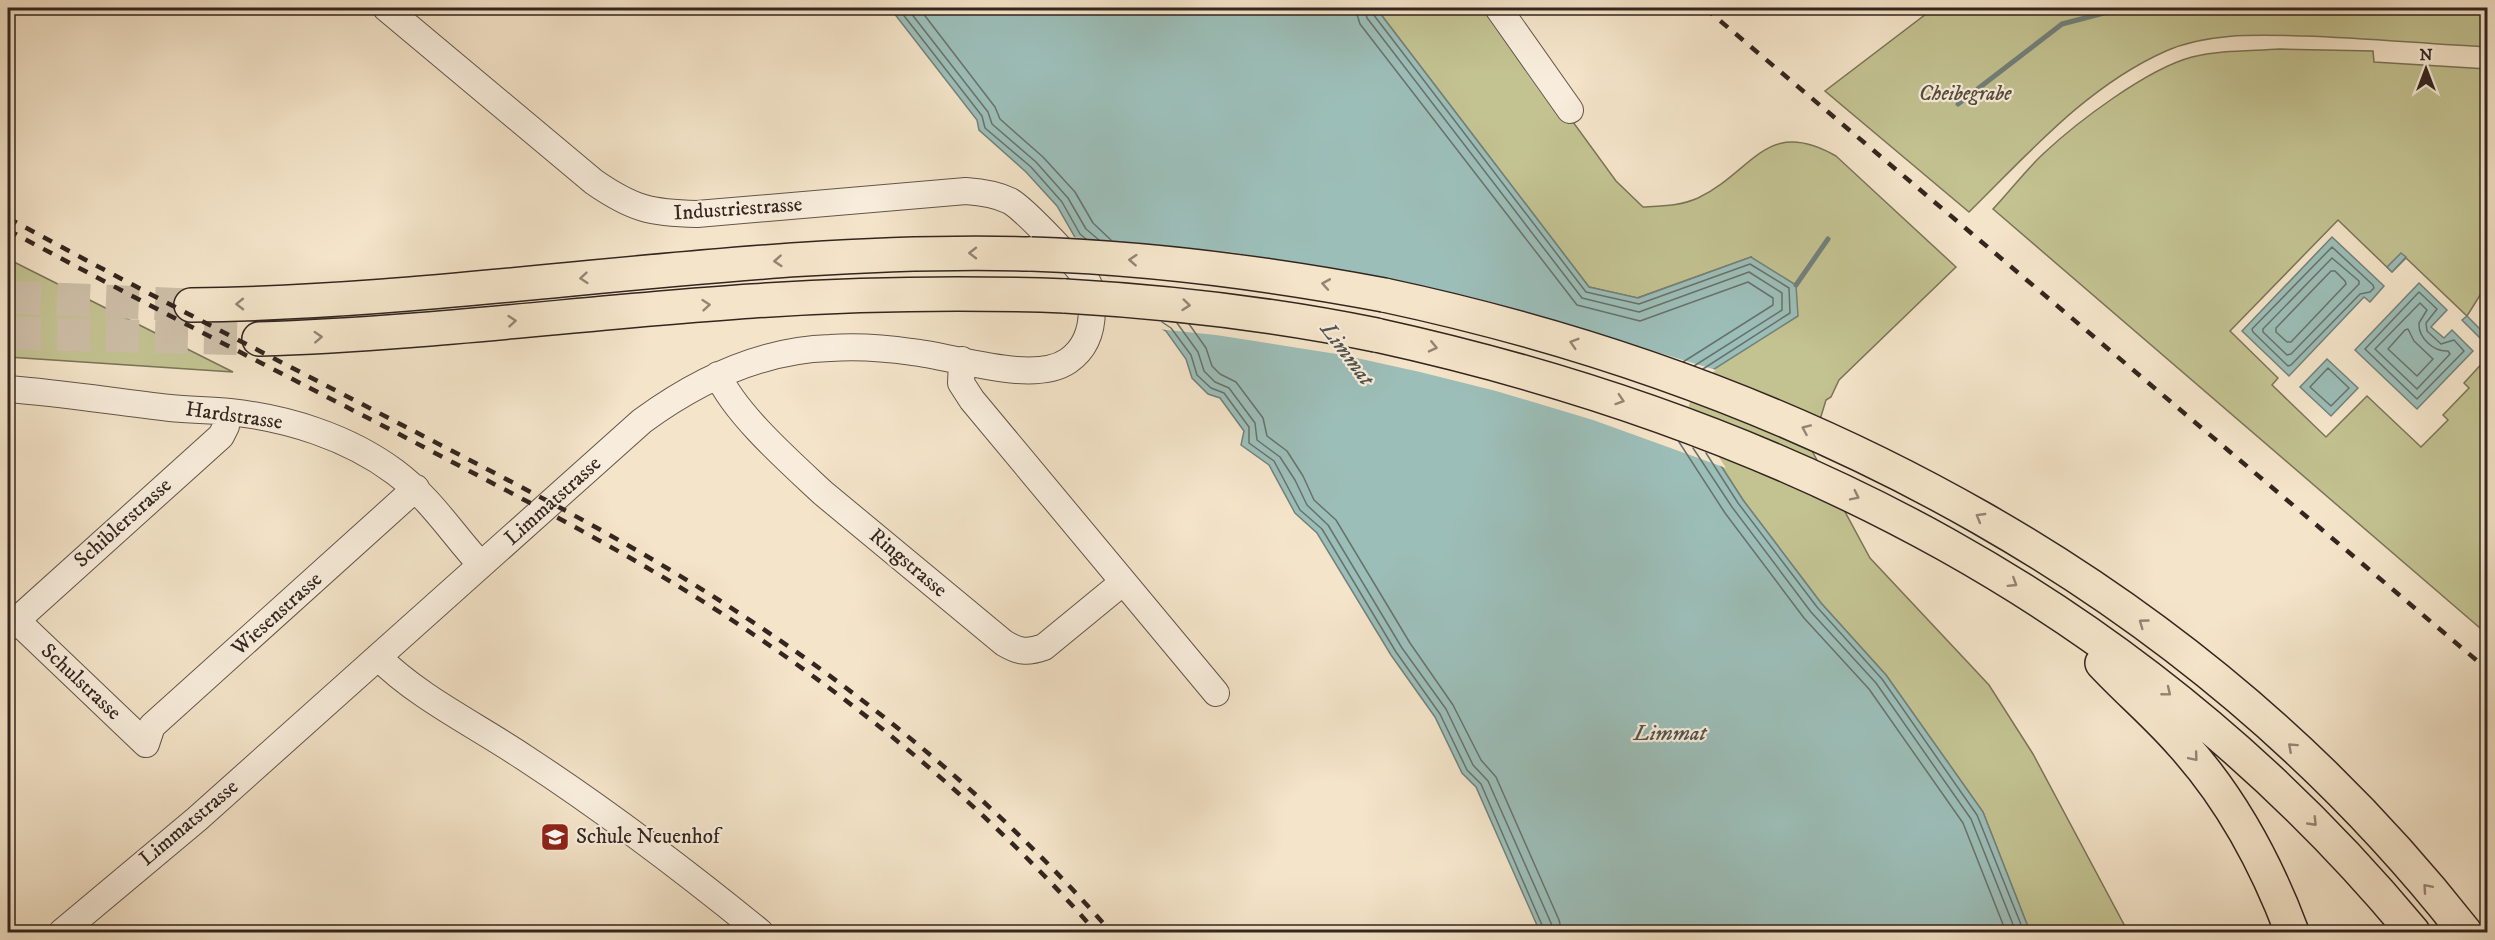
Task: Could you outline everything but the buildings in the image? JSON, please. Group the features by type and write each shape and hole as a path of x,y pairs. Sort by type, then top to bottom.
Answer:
{"highway":[{"path":"191,305 370,297 737,264 842,257 1031,254 1198,266 1291,278 1464,313 1564,340 1709,389 1830,439 1925,486 2036,550 2118,605 2226,688 2297,751 2373,827 2464,933"},
{"path":"259,339 407,331 649,309 832,297 1076,289 1332,326 1420,344 1509,366 1598,393 1744,446 1896,516 1973,558 2052,608 2147,676 2236,749 2328,838 2413,933"},
{"path":"2052,608 2121,683 2181,742 2211,778 2256,849 2292,933"}],"street":[{"name":"Industriestrasse","path":"386,8 594,182 617,198 641,209 664,214 698,214 950,192 979,192 1009,201 1022,209 1076,289"},
{"path":"1498,8 1570,110"},
{"name":"Limmatstrasse","path":"62,933 197,819 642,421 687,390 718,375 773,356 828,348 897,350 1034,370 1052,369 1067,362 1081,350 1090,332 1092,306 1076,289"},
{"path":"962,360 960,378 963,388 1122,583 1216,693"},
{"name":"Ringstrasse","path":"718,375 732,399 795,467 823,493 1004,643 1017,651 1031,652 1044,647 1122,583"},
{"name":"Hardstrasse","path":"8,389 170,408 228,412 277,420 327,435 373,457 416,488 481,565"},
{"name":"Schiblerstrasse","path":"12,624 221,436 226,426 228,412"},
{"name":"Wiesenstrasse","path":"146,744 152,726 416,488"},
{"name":"Schulstrasse","path":"12,624 146,744"},
{"path":"378,657 407,682 527,759 643,842 703,886 760,933"}],"green space":[{"path":"1376,8 1490,8 1616,181 1643,207 1678,204 1698,198 1717,187 1762,152 1776,145 1793,142 1812,145 1836,156 1956,267 1839,380 1831,397 1826,400 1811,449 1870,558 1989,685 2033,754 2128,932 2030,932 1983,812 1886,675 1821,603 1743,500 1685,410 1751,257 1637,298 1589,287"},
{"name":"Cheibegrabe","path":"1934,8 2487,8 2487,47 2270,35 2234,36 2199,40 2182,45 2137,66 2085,102 2060,122 1969,212 1825,91"},
{"path":"2280,49 2373,51 2374,62 2487,69 2487,284 2467,316 2406,258 2392,272 2338,220 2230,331 2278,378 2272,385 2326,437 2367,396 2421,447 2448,420 2443,415 2469,388 2464,383 2487,358 2487,621 2480,628 1993,209 2030,167 2057,141 2113,98 2155,73 2192,57 2225,52"},
{"path":"8,259 233,372 8,357"}],"water":[{"name":"Limmat","path":"890,8 1376,8 1589,287 1638,298 1751,257 1796,285 1798,316 1692,383 1685,410 1743,500 1821,603 1886,675 1983,812 2030,932 1540,932 1476,787 1462,773 1435,717 1391,655 1317,533 1295,513 1269,465 1241,445 1244,431 1220,398 1208,394 1192,378 1186,359 1166,331 1146,319 1076,239 1057,206 1026,172 979,130 977,120"},
{"path":"2332,237 2384,286 2370,302 2364,297 2289,376 2242,331"},
{"path":"2401,253 2406,257 2392,272 2387,267"},
{"path":"2419,283 2447,310 2431,327 2444,338 2452,330 2473,351 2417,409 2355,350"},
{"path":"2467,316 2487,336 2487,345 2462,320"},
{"path":"2327,359 2358,388 2331,416 2300,387"}],"pier":[{"path":"1071,237 1231,252 1404,282 1491,302 1716,370 1695,385 1688,409 1726,468 1593,420 1496,391 1420,372 1343,355 1216,335 1157,329 1144,321 1087,251"}],"waterway":[{"path":"1958,104 2062,24 2123,8"},
{"path":"1796,285 1828,239"}],"tunnel":[{"path":"8,297 191,305"},
{"path":"8,333 259,339"}],"railway":[{"path":"1705,8 2488,670"},
{"path":"8,218 155,297 480,465 635,549 711,595 819,668 923,749 1021,837 1111,932"},
{"path":"8,230 554,516 631,558 707,604 812,676 914,755 1008,840 1096,932"}],"place":[{"name":"Schule Neuenhof","path":"555,837"}]}
